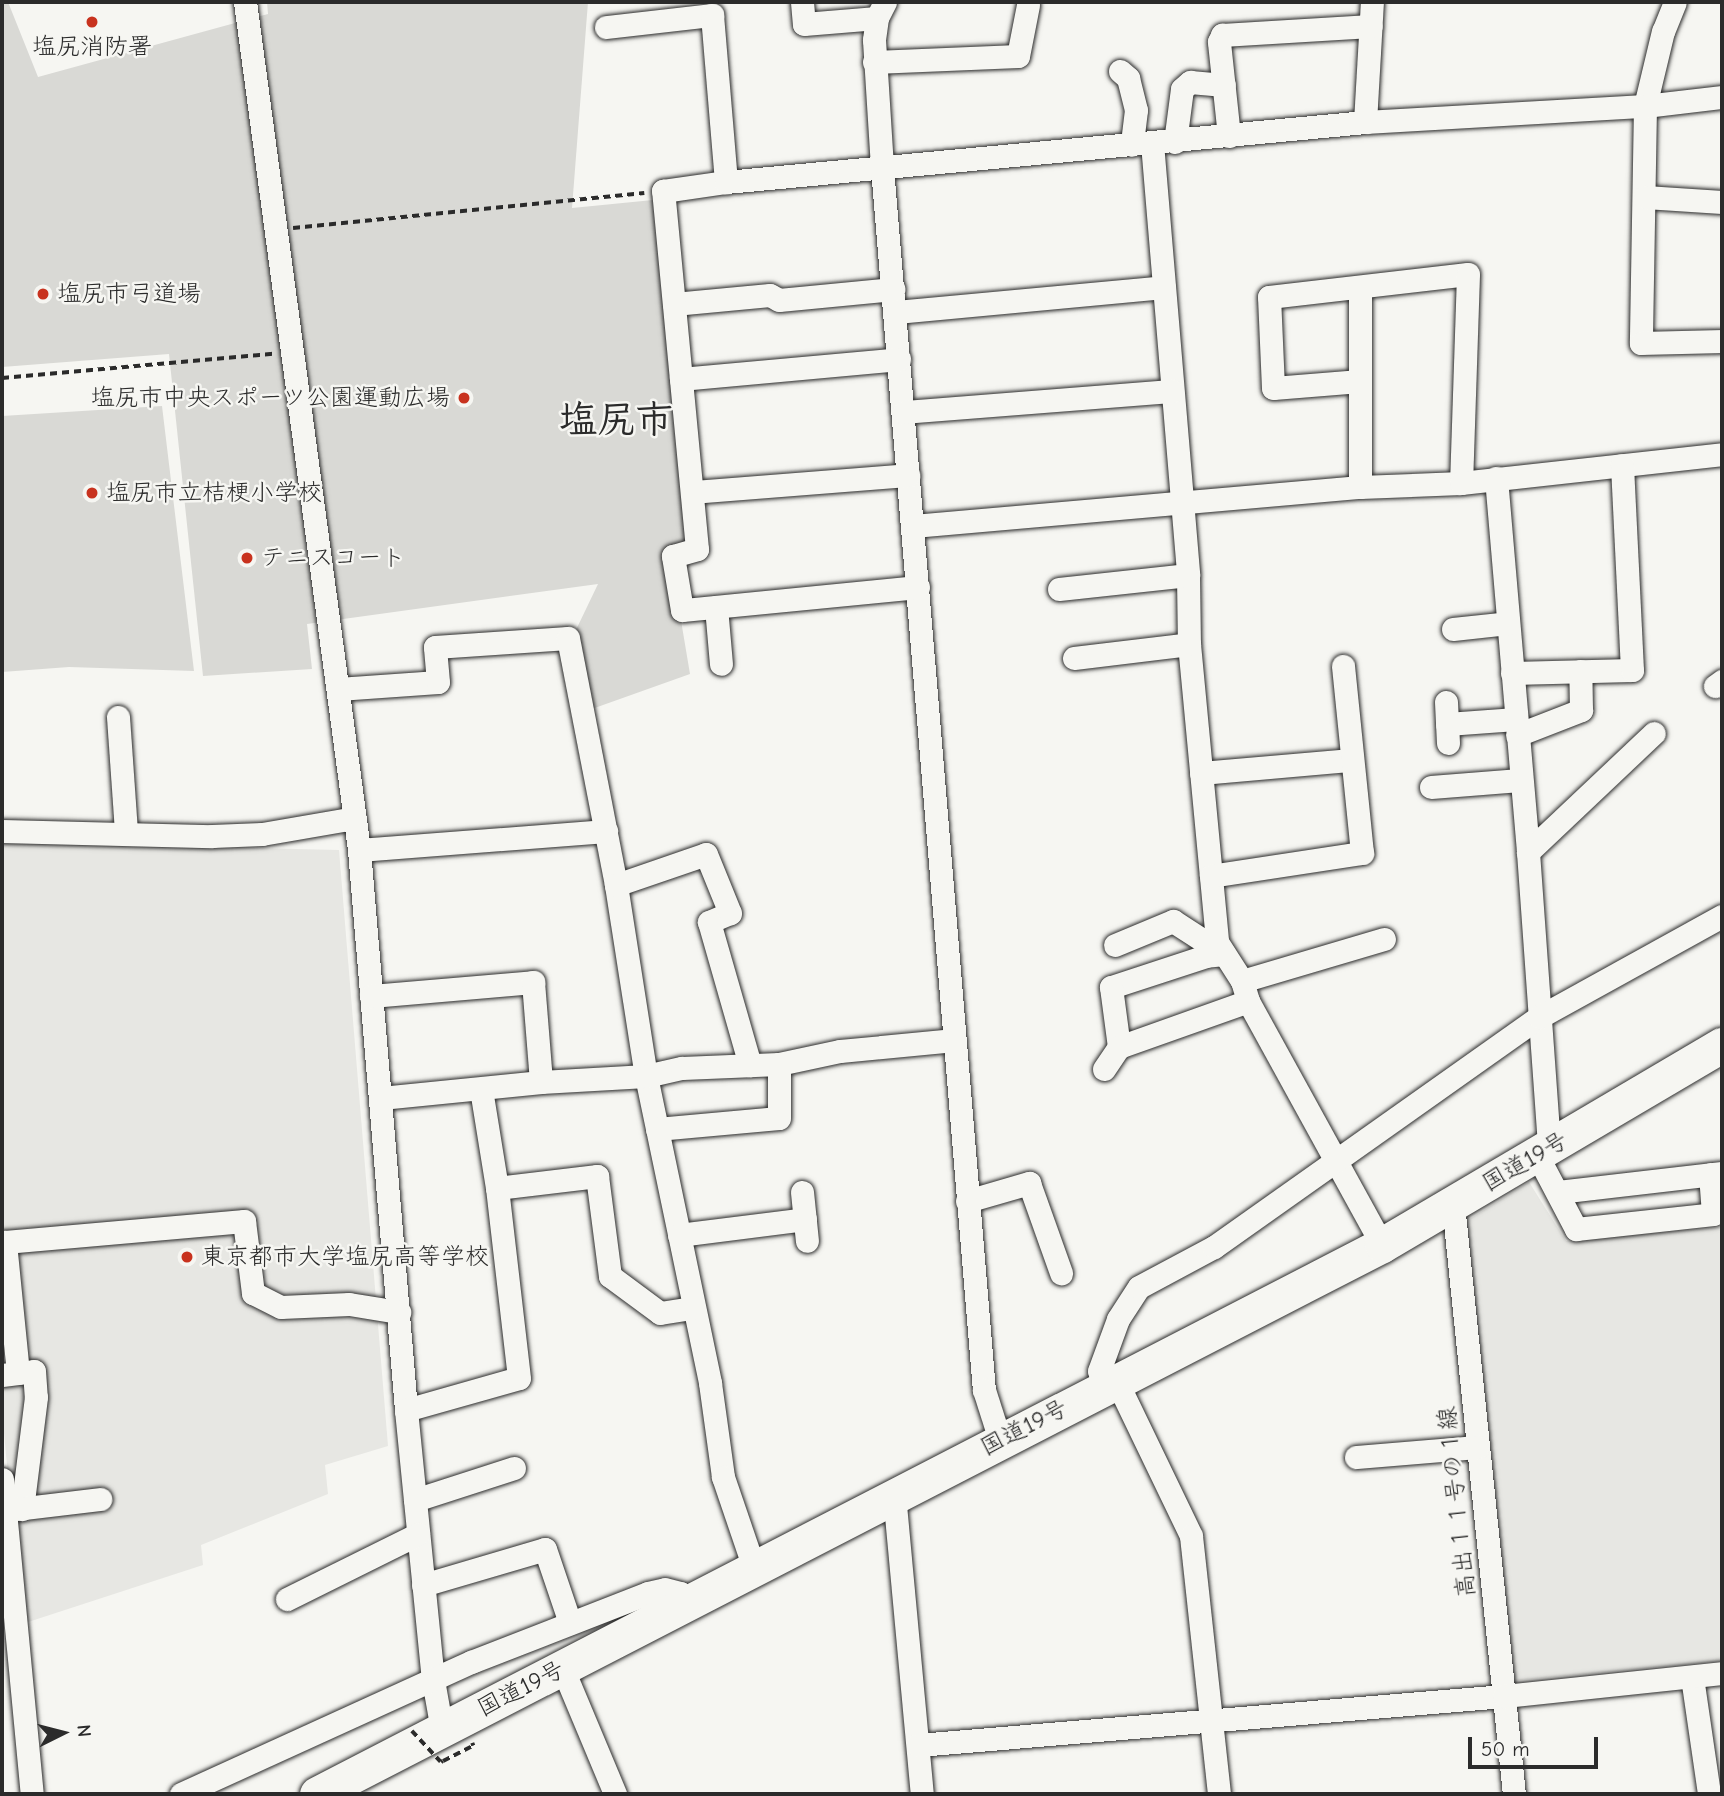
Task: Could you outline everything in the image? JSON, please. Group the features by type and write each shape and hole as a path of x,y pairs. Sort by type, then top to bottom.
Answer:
{"highway":[{"name":"国道19号","path":"323,1793 441,1736 562,1667 1382,1245 1722,1045"}],"street":[{"path":"245,2 359,850 406,1410 441,1736"},
{"path":"802,2 804,24 881,10 874,62 967,1201 984,1390 1000,1440"},
{"path":"1365,122 1372,2"},
{"path":"1675,2 1663,31 1645,106 1641,342 1722,341"},
{"path":"874,62 1018,57 1028,5"},
{"path":"607,27 712,15 726,182"},
{"path":"1229,136 1219,42 1222,35 1371,26"},
{"path":"1121,71 1128,78 1136,110 1153,143 1188,575 1189,645 1217,942 1382,1245"},
{"path":"1153,143 1182,89 1191,82 1224,85"},
{"path":"918,587 682,610 673,556 697,549 663,191 726,182 1365,122 1645,106 1722,97"},
{"path":"1645,197 1722,202"},
{"path":"1360,381 1273,388 1269,297 1468,274 1461,483"},
{"path":"674,304 770,295 779,300 895,300 1164,287"},
{"path":"1360,287 1360,487"},
{"path":"681,379 899,359"},
{"path":"904,412 1172,391"},
{"path":"913,526 1360,487 1461,483 1722,454"},
{"path":"1512,673 1632,670 1622,465"},
{"path":"693,492 908,475"},
{"path":"1496,478 1528,852 1548,1130 1545,1151 1558,1192 1576,1229 1713,1214 1716,1174 1558,1192"},
{"path":"1059,589 1188,575"},
{"path":"716,607 721,664"},
{"path":"1453,629 1508,622"},
{"path":"338,690 438,681 435,647 568,638 616,885 646,1076 692,1308 710,1383 723,1477 754,1568"},
{"path":"1074,658 1189,645"},
{"path":"1211,876 1362,853 1343,666"},
{"path":"1447,723 1517,727 1581,710 1580,671"},
{"path":"118,717 126,832"},
{"path":"1528,852 1651,746"},
{"path":"1202,773 1351,760"},
{"path":"1431,787 1520,780"},
{"path":"2,831 126,832 180,836 262,834 355,818"},
{"path":"359,850 606,831"},
{"path":"616,885 706,854 730,913 709,922 750,1065"},
{"path":"1219,1794 1191,1536 1111,1385 1099,1371 1118,1320 1139,1287 1214,1247 1539,1017 1722,916"},
{"path":"1115,945 1173,921 1224,954"},
{"path":"1104,1069 1119,1047 1245,991 1384,939"},
{"path":"1119,1047 1111,987 1206,956 1224,954"},
{"path":"371,996 533,982 541,1082"},
{"path":"381,1098 541,1082 646,1076 682,1068 779,1064 840,1051 954,1041"},
{"path":"657,1129 779,1118 779,1064"},
{"path":"406,1410 519,1378 497,1188 481,1089"},
{"path":"497,1188 597,1176 610,1276 660,1313 692,1308"},
{"path":"967,1201 1029,1183 1061,1273"},
{"path":"679,1235 806,1230 802,1192"},
{"name":"高出１１号の１線","path":"1453,1204 1514,1794"},
{"path":"32,1794 6,1553 36,1397 34,1371 10,1374 5,1242 244,1221 253,1293 281,1307 349,1304 398,1312"},
{"path":"1356,1457 1478,1447"},
{"path":"415,1500 514,1468"},
{"path":"2,1479 13,1510"},
{"path":"894,1494 922,1794"},
{"path":"13,1510 100,1499"},
{"path":"287,1599 418,1534"},
{"path":"423,1585 545,1549 570,1623"},
{"path":"181,1794 433,1679 570,1623 665,1590 680,1593 687,1604"},
{"path":"562,1667 615,1794"},
{"path":"918,1745 1504,1696 1722,1673"},
{"path":"1692,1677 1709,1794"}],"path":[{"path":"293,228 663,191"},
{"path":"2,378 275,354"},
{"path":"441,1736 441,1762 441,1736"}],"shaded area":[{"path":"2,2 8,2 38,77 268,14 267,2 588,2 572,208 653,200 693,540 669,549 690,674 589,710 574,634 598,584 307,624 312,669 203,676 169,354 2,367"},
{"name":"塩尻市立桔梗小学校","path":"162,406 194,671 69,667 2,672 2,416"},
{"name":"東京都市大学塩尻高等学校","path":"2,842 339,850 388,1446 325,1465 328,1494 201,1545 203,1565 22,1624 2,1412"},
{"path":"1529,1182 1566,1241 1722,1227 1722,1661 1511,1681 1465,1222"}],"place":[{"name":"塩尻消防署","path":"92,22"},
{"name":"塩尻市弓道場","path":"43,294"},
{"name":"塩尻市中央スポーツ公園運動広場","path":"464,398"},
{"name":"塩尻市立桔梗小学校","path":"92,493"},
{"name":"テニスコート","path":"247,558"},
{"name":"東京都市大学塩尻高等学校","path":"187,1257"}],"district":[{"name":"塩尻市","path":"616,421"}]}
